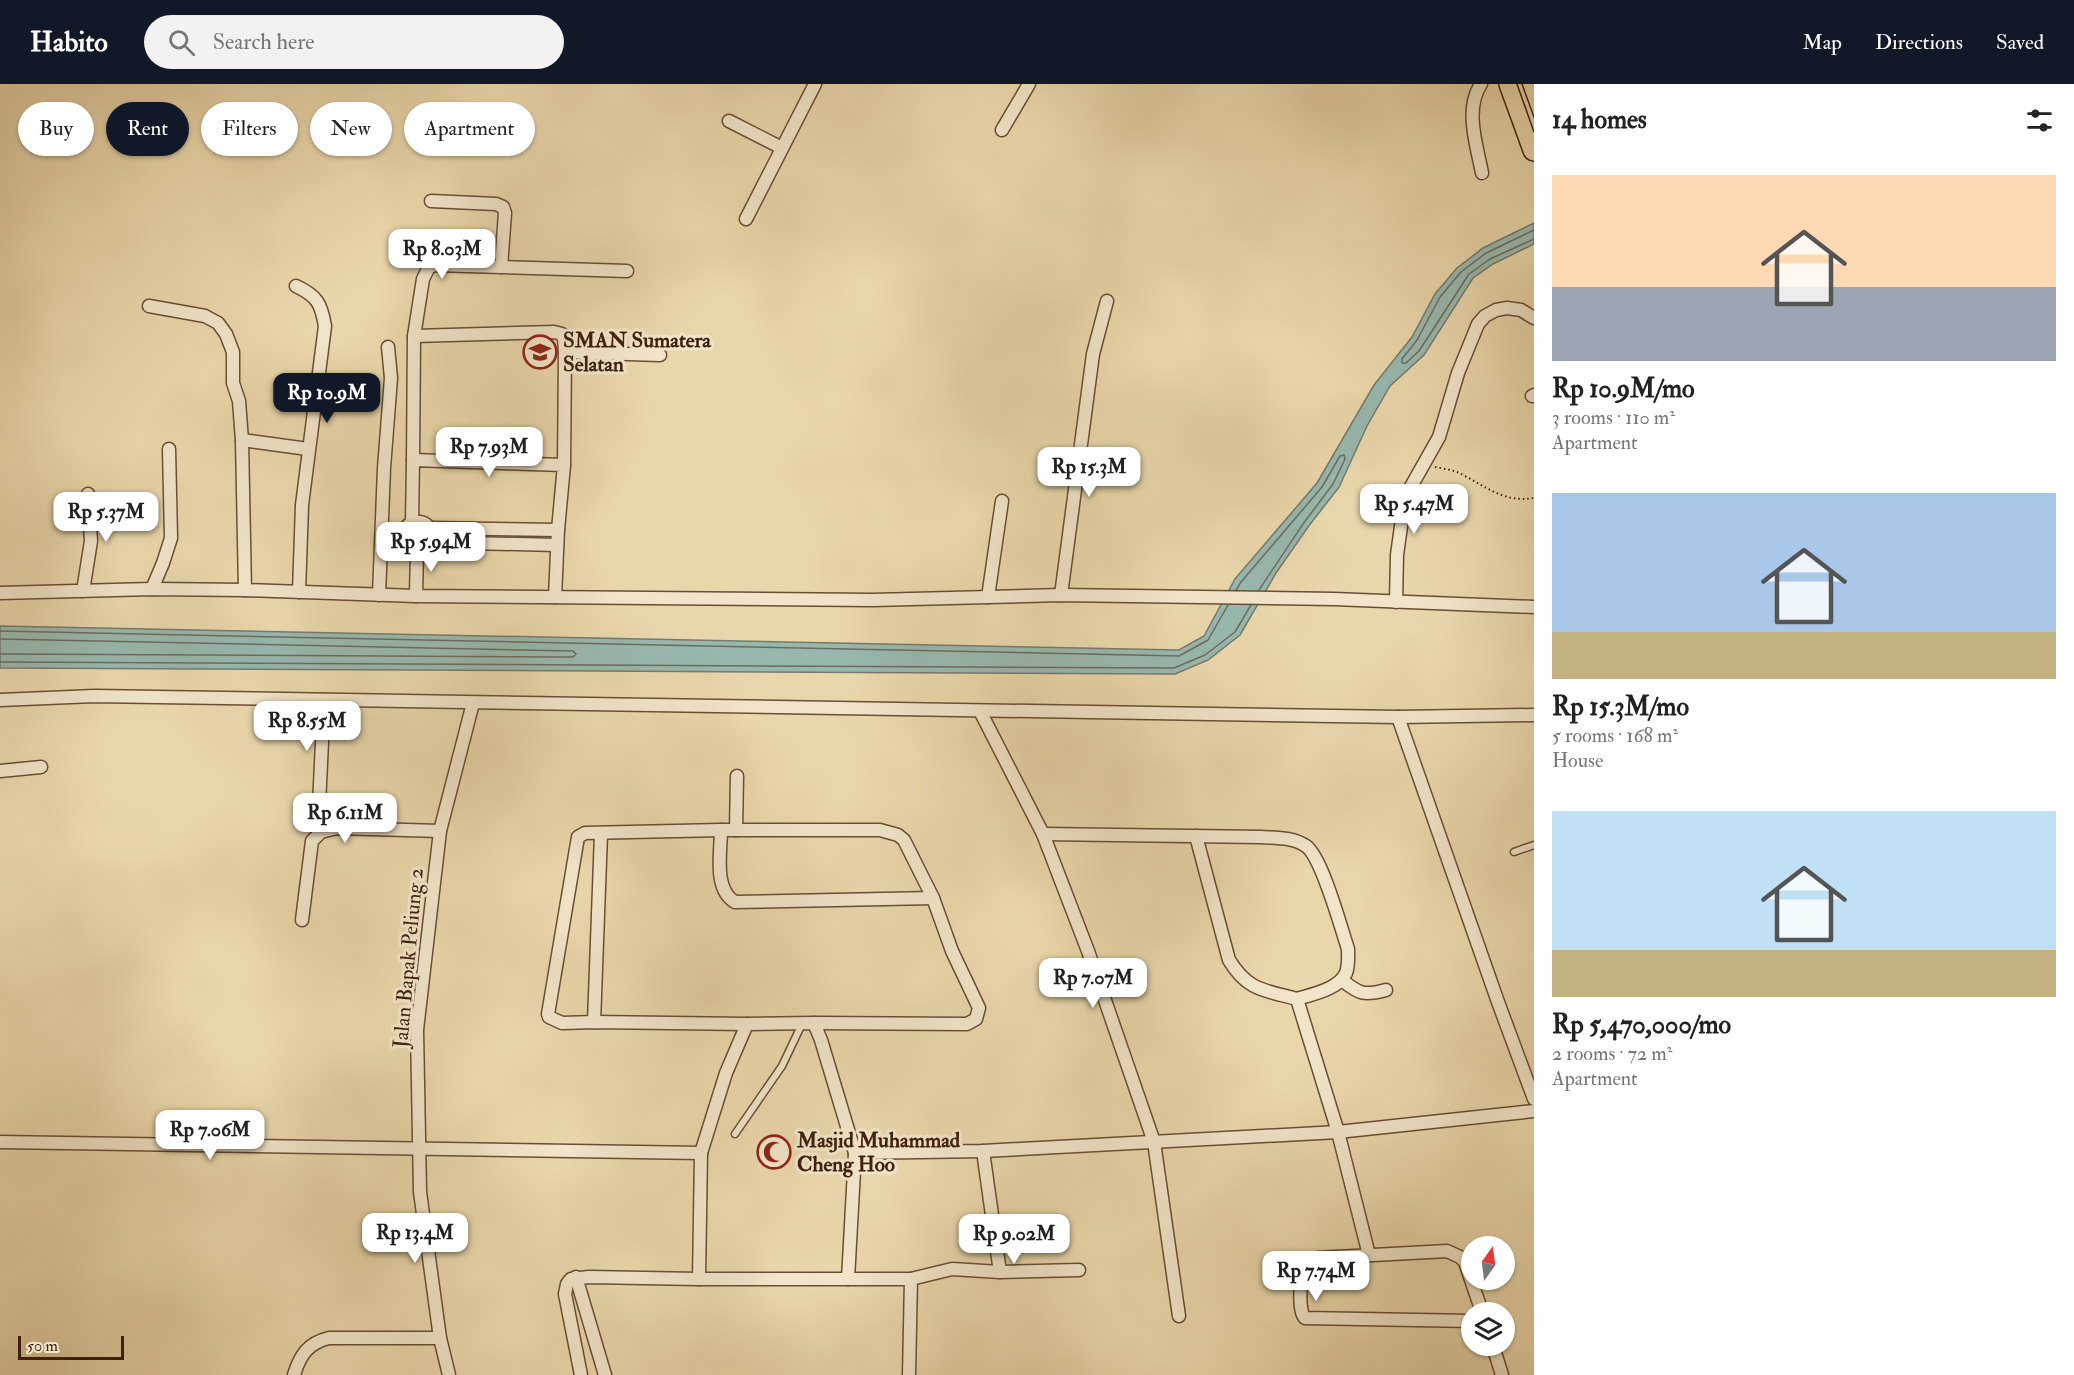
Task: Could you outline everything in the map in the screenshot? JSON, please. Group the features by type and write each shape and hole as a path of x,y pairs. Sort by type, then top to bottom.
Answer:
{"highway":[{"path":"1510,84 1534,150"}],"street":[{"path":"746,219 814,84"},
{"path":"1002,130 1029,84"},
{"path":"1481,84 1473,107 1472,126 1482,173"},
{"path":"729,121 782,148"},
{"path":"431,201 496,204 503,207 505,213 501,267"},
{"path":"412,522 414,336 423,279 429,267 436,265 627,271"},
{"path":"296,286 315,297 323,314 325,326 302,505 299,592"},
{"path":"1061,595 1091,365 1096,335 1107,302"},
{"path":"149,306 205,316 218,323 226,334 233,352 233,383 239,401 242,440 245,590"},
{"path":"1396,602 1397,555 1404,505 1408,492 1439,437 1458,374 1478,324 1485,316 1496,310 1507,308 1521,310 1534,318"},
{"path":"414,336 554,332 560,333 563,337 565,352 564,465 555,597"},
{"path":"379,595 384,468 391,378 388,347"},
{"path":"565,352 660,355"},
{"path":"242,440 308,449"},
{"path":"152,589 171,538 169,449"},
{"path":"413,460 564,465"},
{"path":"83,591 91,541 88,494"},
{"path":"988,597 1002,501"},
{"path":"419,521 430,528 432,535 424,547 417,549 408,545 404,537 405,528 412,522 419,521"},
{"path":"430,528 558,530"},
{"path":"429,542 557,545"},
{"path":"416,596 417,549"},
{"path":"0,593 152,589 416,596 873,600 1061,595 1274,598 1534,607"},
{"path":"0,700 94,696 1532,718"},
{"path":"319,805 324,700"},
{"name":"Jalan Bapak Peliung 2","path":"448,1375 440,1338 420,1192 417,1030 440,831 473,703"},
{"path":"980,711 1043,834 1088,951 1154,1142 1179,1316"},
{"path":"1398,717 1534,1099"},
{"path":"0,771 41,767"},
{"path":"736,776 736,830"},
{"path":"302,920 312,841 321,832 337,828 440,831"},
{"path":"721,830 720,884 727,897 735,902 933,898"},
{"path":"721,830 889,832 904,840 933,898 952,951 979,1008 976,1019 967,1024 562,1023 553,1020 548,1014 576,842 582,834 721,830"},
{"path":"594,1022 601,834"},
{"path":"1043,834 1196,836 1290,839 1308,847 1318,861 1348,949 1347,972 1342,980 1297,999 1262,990 1247,983 1229,960 1196,836"},
{"path":"1342,980 1356,992 1363,994 1386,990"},
{"path":"1297,999 1338,1132 1369,1255"},
{"path":"699,1279 701,1153 726,1073 747,1024"},
{"path":"808,1024 822,1040 855,1153 848,1279"},
{"path":"855,1153 983,1151 1338,1132 1534,1111"},
{"path":"0,1142 701,1153"},
{"path":"983,1151 1000,1272"},
{"path":"1461,1321 1305,1318 1301,1315 1303,1275 1310,1261 1318,1258 1447,1251 1465,1262 1479,1302"},
{"path":"581,1375 565,1294 567,1284 576,1277 911,1279 952,1269 1000,1272 1079,1270"},
{"path":"576,1277 605,1375"},
{"path":"909,1375 911,1279"},
{"path":"294,1375 302,1355 318,1341 329,1338 440,1338"},
{"path":"1496,1356 1503,1375"}],"lane":[{"path":"1514,852 1534,845"},
{"path":"735,1134 808,1024"}],"path":[{"path":"1424,465 1448,469 1463,475 1496,494 1523,500 1534,498"}],"water":[{"path":"1534,223 1534,244 1493,264 1473,278 1424,355 1390,386 1367,426 1339,487 1276,573 1240,635 1208,660 1175,674 0,668 0,626 1179,650 1204,636 1235,579 1317,483 1374,385 1412,337 1435,294 1457,268 1483,248"}],"tram line":[{"path":"1517,84 1534,132"}],"place":[{"name":"SMAN Sumatera Selatan","path":"540,352"},
{"name":"Masjid Muhammad Cheng Hoo","path":"774,1152"}]}
